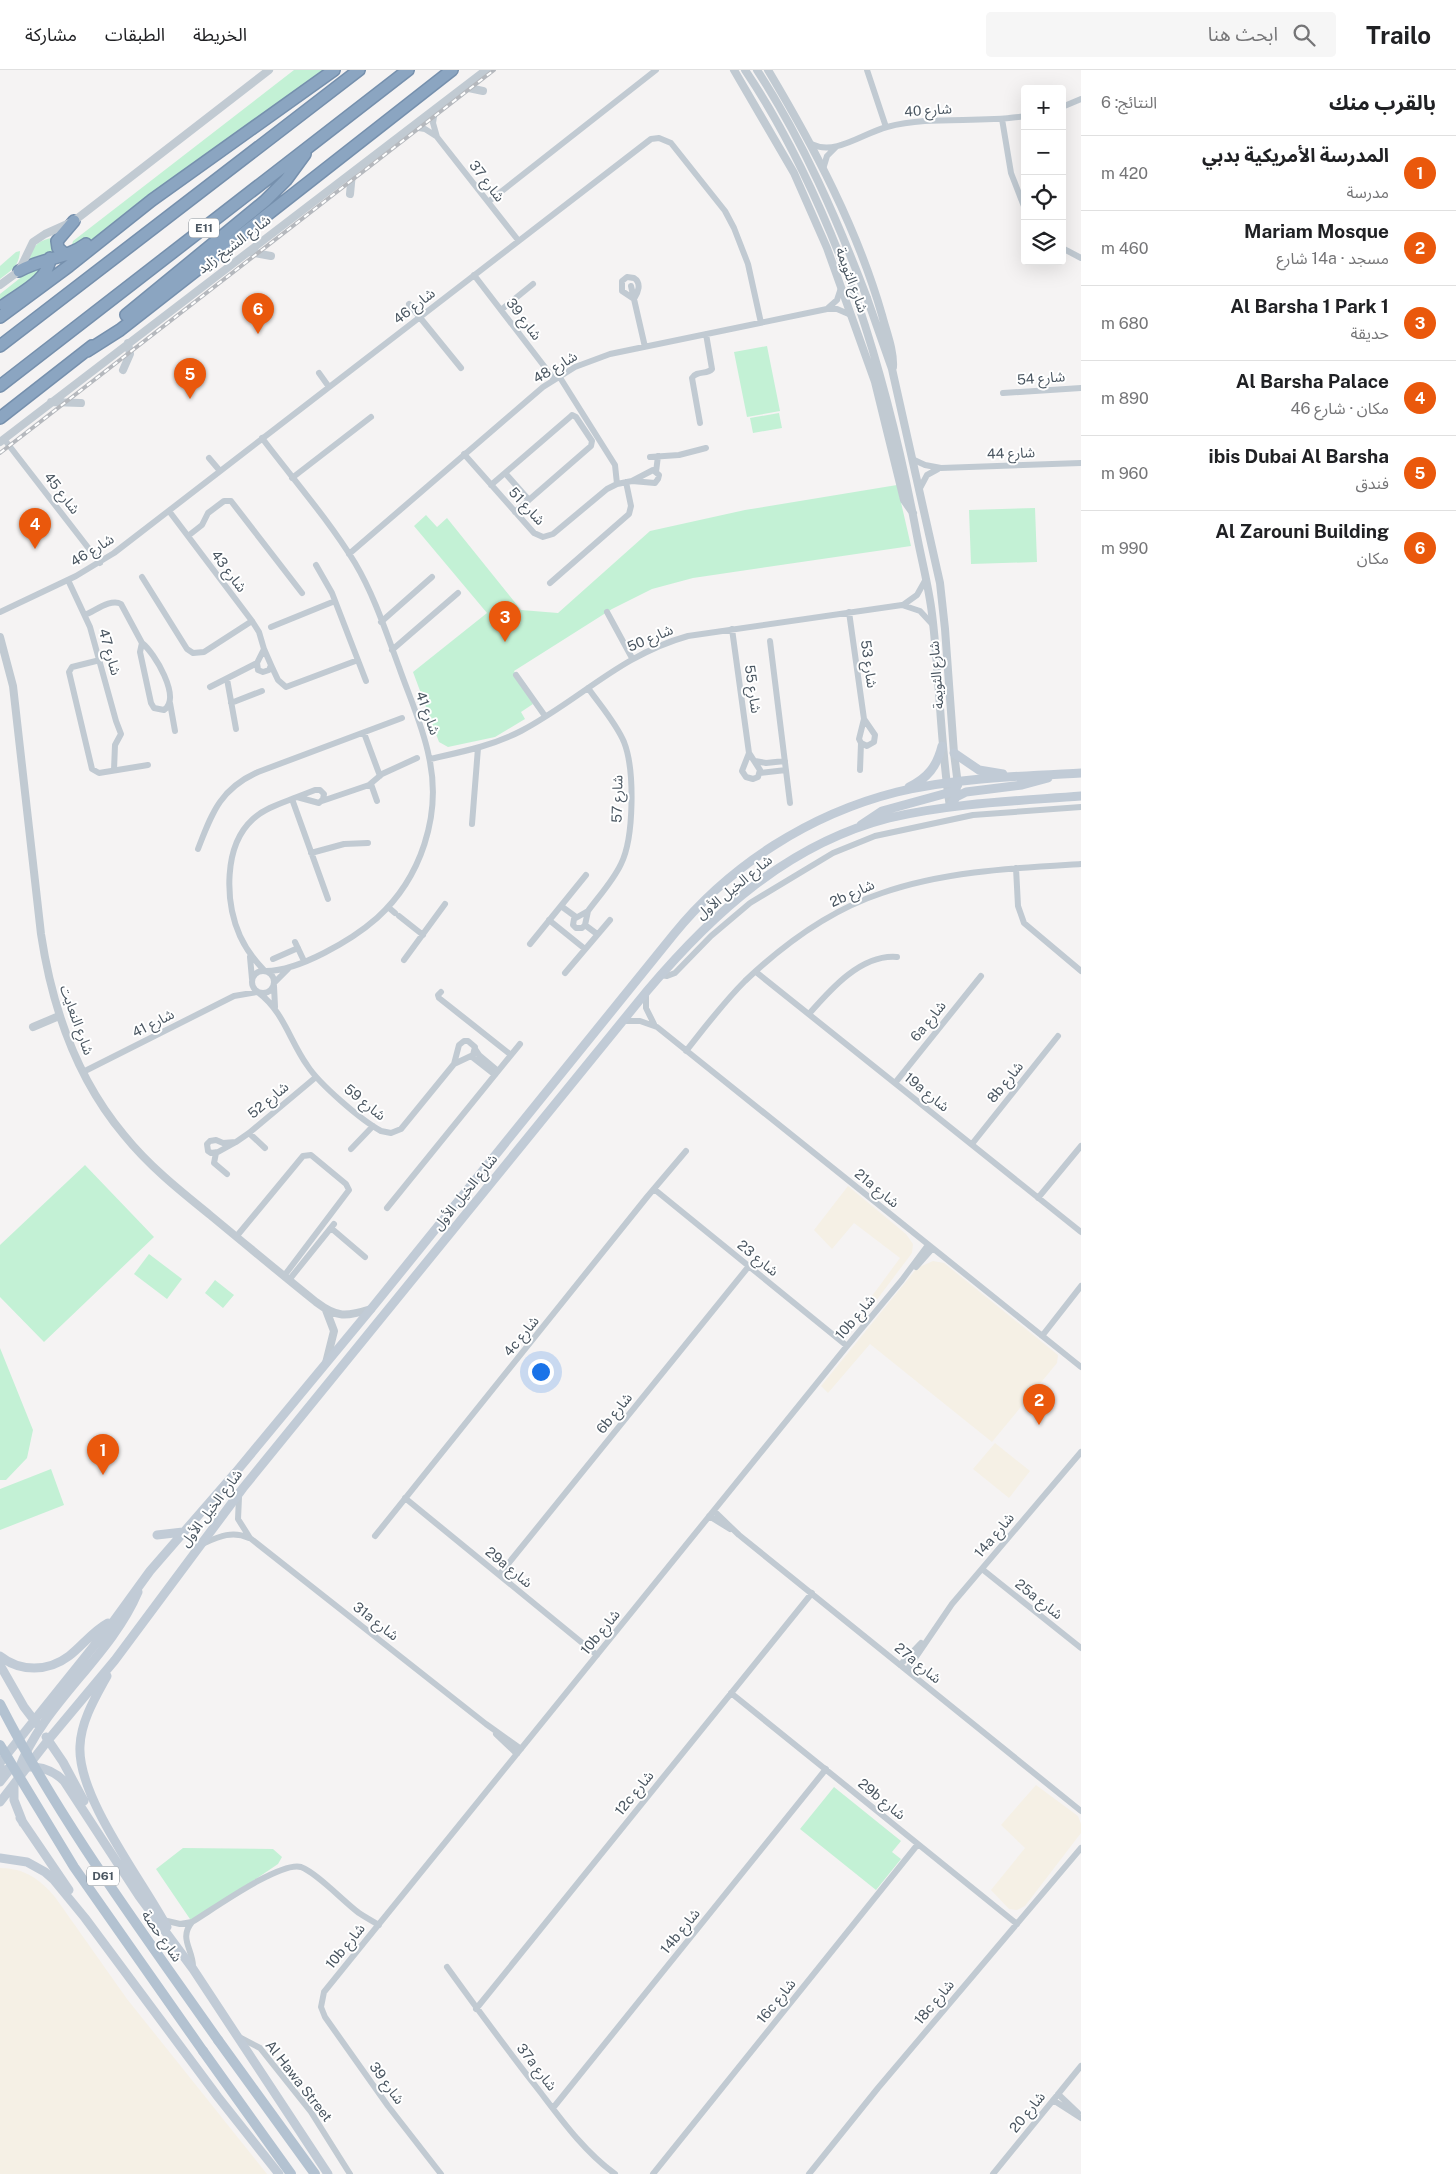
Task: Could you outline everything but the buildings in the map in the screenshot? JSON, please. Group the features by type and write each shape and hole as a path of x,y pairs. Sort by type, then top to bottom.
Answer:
{"highway":[{"path":"0,317 224,146 334,70"},
{"name":"E11","path":"0,346 359,70"},
{"name":"E11","path":"0,386 408,70"},
{"path":"0,418 87,351 120,330 452,70"},
{"path":"87,351 115,324 265,201 286,180 312,144"},
{"path":"19,270 34,263 78,250 124,216 152,200"},
{"path":"66,255 60,252 57,241 74,221"},
{"path":"0,308 45,274 50,264 50,258"}],"main road":[{"path":"897,792 924,779 934,768 942,746"},
{"path":"954,753 984,772 1034,776"},
{"path":"859,828 869,818 882,811 947,788 956,788 958,782 1081,773"},
{"path":"950,807 960,795 970,791 1031,784 1057,774"},
{"name":"شارع الخيل الأول","path":"0,1763 113,1622 143,1580 236,1472 371,1309 678,928 715,889 754,859 800,831 849,808 897,792 947,788"},
{"name":"شارع الخيل الأول","path":"3,1798 24,1767 115,1660 241,1491 646,991 698,934 754,885 804,852 859,828 906,815 962,805 1081,796"},
{"path":"532,1133 535,1123 560,1090 560,1086 555,1082"},
{"path":"157,1535 184,1532"},
{"path":"0,1782 122,1622 134,1602 143,1580"},
{"path":"0,1656 9,1663 22,1667 38,1668 54,1664 68,1656 102,1626 113,1622"},
{"path":"115,1660 92,1704 84,1724 80,1746 81,1767 90,1796 183,1956"},
{"path":"0,1665 34,1721 49,1739 77,1788 97,1829"},
{"name":"شارع حصة","path":"0,1704 21,1745 72,1830 218,2040 315,2174"},
{"path":"24,1767 26,1748 34,1721"},
{"path":"0,1746 12,1749 26,1748 49,1739"},
{"name":"D61","path":"0,1746 74,1867 291,2174"},
{"path":"0,1772 24,1767 40,1767 58,1776 97,1829 139,1896 192,1969 328,2174"},
{"path":"15,1782 14,1800 23,1823"},
{"path":"0,1786 3,1798 23,1823 71,1893 85,1918"},
{"path":"0,1858 27,1862 45,1872 85,1918 218,2097 279,2174"}],"street":[{"path":"0,285 19,270 34,242 46,234 74,221 268,70"},
{"name":"شارع الشيخ زايد","path":"2,440 486,70"},
{"path":"488,202 656,70"},
{"path":"736,70 746,70"},
{"name":"شارع الثويمة","path":"736,70 811,208 875,382 904,500 913,513"},
{"name":"شارع الثويمة","path":"746,70 801,168 840,254 890,405 926,579 933,625 942,746 950,807"},
{"name":"شارع الثويمة","path":"757,70 788,121 806,156 849,250 892,369 942,598 954,753 962,805"},
{"path":"867,70 886,127"},
{"path":"747,90 749,79 754,74 769,72"},
{"name":"شارع الثويمة","path":"769,72 811,144 853,235 875,291 892,352 892,369"},
{"path":"464,87 483,91"},
{"path":"1066,105 1081,99"},
{"path":"435,110 433,123 437,137"},
{"name":"شارع 40","path":"811,144 822,148 837,147 886,127 922,121 1002,120 1021,117"},
{"path":"1002,120 1011,173 1021,199"},
{"name":"شارع 37","path":"412,127 425,129 437,137 518,240"},
{"name":"شارع 46","path":"0,612 100,563 643,143 655,138 664,139 674,147 724,211 734,228 748,264 761,323"},
{"path":"823,169 827,156 837,147"},
{"path":"350,194 352,172"},
{"path":"1066,250 1081,258"},
{"path":"249,252 271,256"},
{"name":"شارع 39","path":"474,275 556,378 615,465 617,484"},
{"path":"501,310 533,284"},
{"path":"631,286 646,347"},
{"path":"827,309 837,300 841,286"},
{"path":"409,304 461,368"},
{"name":"شارع 48","path":"349,554 464,454 556,378 601,357 706,334 827,309 842,310 851,315"},
{"path":"700,423 692,378 695,374 709,372 712,369 706,334"},
{"path":"123,370 130,354 128,344"},
{"path":"319,373 329,387"},
{"name":"شارع 54","path":"1003,393 1081,388"},
{"path":"51,402 81,403"},
{"path":"491,486 570,417 575,416 592,442 591,446 515,512"},
{"path":"292,478 371,417"},
{"name":"شارع 41","path":"262,438 349,554 368,588 425,740 430,759 432,798 427,835 410,878 388,907 369,925 348,939 304,962 288,969 265,971"},
{"name":"شارع 45","path":"2,440 100,563"},
{"path":"650,457 679,454 706,448"},
{"name":"شارع 51","path":"464,454 534,533 540,537 547,537 553,534 602,492 617,484 629,482"},
{"path":"629,482 655,483 658,479 656,472 658,456"},
{"path":"209,458 220,471"},
{"name":"شارع 44","path":"912,459 925,466 941,468 1081,463"},
{"path":"919,490 927,475 941,468"},
{"path":"629,482 648,471 656,472"},
{"path":"505,473 529,500"},
{"path":"550,584 629,514 631,506 629,482"},
{"path":"188,536 202,525 208,513 224,501 231,501 302,593"},
{"name":"شارع 43","path":"168,511 252,621 283,686 358,660"},
{"path":"316,565 335,601 366,681"},
{"path":"142,577 187,649 193,653 204,652 252,621"},
{"path":"381,622 432,577"},
{"path":"902,605 917,595 926,579"},
{"name":"شارع 47","path":"68,580 85,615 121,734 115,745 114,770"},
{"path":"392,650 458,593"},
{"path":"271,627 335,601"},
{"path":"85,615 111,603 117,602 120,604 142,643 148,649 166,679 175,731"},
{"path":"902,605 920,611 933,625"},
{"name":"شارع 50","path":"430,759 478,748 509,737 545,716 632,658 677,639 732,629 902,605"},
{"path":"607,612 632,658"},
{"name":"شارع 53","path":"849,612 864,719"},
{"name":"شارع 55","path":"732,629 749,753"},
{"name":"شارع النعايت","path":"0,637 13,686 43,951 59,1016 83,1072 115,1124 149,1163 236,1237 326,1310 347,1316 371,1309"},
{"path":"770,641 790,803"},
{"path":"142,643 140,652 151,703 154,708 160,710 166,708 170,703"},
{"path":"264,648 257,663 258,670 263,672 269,670 271,663"},
{"path":"100,660 72,667 69,672 92,769 96,773 148,765"},
{"path":"210,688 257,663"},
{"path":"516,674 545,716"},
{"path":"227,679 236,728"},
{"name":"شارع 57","path":"588,688 624,741 630,761 631,782 629,837 624,857 618,869 588,911"},
{"path":"231,702 262,691"},
{"path":"198,849 215,808 226,793 241,780 402,718"},
{"path":"861,743 870,745 876,738 864,719"},
{"path":"860,770 861,743 858,737 864,719"},
{"path":"364,733 380,776"},
{"path":"472,824 478,748"},
{"path":"760,772 760,768 749,753 742,768 744,776 753,779 760,772 786,770"},
{"path":"294,798 315,804 371,784 380,776 417,758"},
{"path":"755,761 766,763 785,761"},
{"path":"371,784 377,801"},
{"path":"250,956 252,987 258,992 269,992 274,984 272,976 250,956 239,935 231,900 230,876 235,846 244,828 251,820 268,809 318,790 324,794 322,801"},
{"path":"294,798 328,899"},
{"path":"660,975 667,976 675,973 711,936 758,897 827,857 861,841 875,836 973,815 1081,807"},
{"path":"311,853 344,844 368,843"},
{"name":"2b شارع","path":"686,1051 728,1000 756,972 803,933 831,916 869,897 894,889 977,872 1081,864"},
{"path":"1016,868 1018,906 1024,923 1081,971"},
{"path":"530,944 586,875"},
{"path":"404,960 445,904"},
{"path":"561,906 576,917"},
{"path":"388,907 423,935"},
{"path":"588,911 585,925 582,928 576,928 573,923 576,917 588,911"},
{"path":"549,920 585,949"},
{"path":"565,973 610,920"},
{"path":"585,925 598,934"},
{"path":"273,959 296,945 304,962"},
{"path":"809,1014 833,986 848,974 874,962 897,958"},
{"name":"شارع 41","path":"274,984 288,969"},
{"path":"251,980 256,972 265,971"},
{"name":"19a شارع","path":"756,972 1081,1232"},
{"name":"6a شارع","path":"895,1083 981,976"},
{"name":"شارع 41","path":"83,1072 234,996 251,980"},
{"name":"شارع 59","path":"274,984 275,1007"},
{"name":"21a شارع","path":"646,991 647,1013 657,1027 1081,1367"},
{"name":"شارع 41","path":"234,996 258,992"},
{"name":"شارع 59","path":"258,992 275,1007 302,1058 316,1077 373,1126 386,1133 400,1129 454,1064"},
{"path":"441,992 438,996 439,998 511,1055"},
{"path":"33,1027 59,1016"},
{"name":"21a شارع","path":"622,1021 640,1021 657,1027"},
{"name":"8b شارع","path":"972,1144 1058,1036"},
{"path":"454,1064 460,1043 468,1041 479,1056 496,1073"},
{"path":"387,1208 520,1044"},
{"path":"454,1064 472,1057 475,1049"},
{"path":"472,1057 496,1073"},
{"name":"شارع 52","path":"216,1154 249,1133 316,1077"},
{"path":"351,1149 373,1126"},
{"path":"249,1133 265,1148"},
{"path":"226,1174 214,1163 216,1154 211,1154 207,1149 210,1141 214,1140 223,1143 236,1142"},
{"path":"1038,1198 1081,1146"},
{"name":"4c شارع","path":"375,1536 686,1151"},
{"path":"236,1237 303,1156 311,1155 346,1184 348,1192 286,1278"},
{"name":"شارع 23","path":"654,1189 847,1346"},
{"path":"286,1278 332,1226 365,1257"},
{"name":"10b شارع","path":"321,2002 327,1988 847,1346 930,1247"},
{"name":"6b شارع","path":"499,1575 749,1266"},
{"path":"1042,1336 1081,1286"},
{"path":"326,1310 334,1331 326,1363"},
{"name":"14a شارع","path":"900,1665 929,1635 1081,1452"},
{"name":"31a شارع","path":"241,1491 238,1502 238,1519 250,1538 519,1751"},
{"name":"29a شارع","path":"405,1498 597,1655"},
{"name":"27a شارع","path":"711,1514 812,1593 1081,1811"},
{"path":"199,1546 228,1534 238,1534 250,1538"},
{"name":"25a شارع","path":"982,1569 1081,1648"},
{"name":"12c شارع","path":"476,2009 812,1593"},
{"name":"14a شارع","path":"907,1670 929,1635"},
{"name":"29b شارع","path":"731,1693 1017,1924"},
{"name":"14b شارع","path":"553,2108 826,1769"},
{"name":"16c شارع","path":"653,2174 918,1844"},
{"name":"18c شارع","path":"809,2174 878,2088 1081,1848"},
{"path":"163,1920 180,1924 192,1922 251,1885 291,1866 308,1871 376,1928"},
{"path":"192,1922 185,1937 192,1958 192,1969"},
{"name":"37a شارع","path":"448,1968 476,2009 582,2145 615,2174"},
{"name":"شارع 39","path":"321,2002 323,2012 329,2024 441,2174"},
{"name":"Al Hawa Street","path":"237,2036 260,2048 311,2112 350,2174"},
{"name":"شارع 20","path":"993,2174 1081,2066"},
{"path":"1056,2097 1081,2117"}],"green space":[{"path":"294,70 333,70 227,143 195,161 80,251 71,248 73,241"},
{"path":"53,238 52,247 54,253 37,256 29,260 37,244"},
{"path":"20,251 16,264 0,279 0,266 16,252"},
{"path":"44,265 39,274 0,302 0,294 29,271"},
{"path":"767,346 780,411 747,417 734,352"},
{"path":"779,413 782,428 753,433 750,418"},
{"path":"897,485 911,546 693,578 652,589 612,609 514,671 533,704 521,712 525,719 495,737 448,747 439,742 413,672 487,613 414,526 426,515 437,527 447,518 521,610 558,613 650,531 745,510"},
{"path":"1035,508 1037,562 971,564 969,510"},
{"path":"85,1165 154,1237 44,1342 0,1297 0,1245"},
{"path":"149,1254 182,1279 167,1299 134,1274"},
{"path":"215,1280 234,1295 223,1308 205,1293"},
{"path":"0,1348 33,1430 27,1458 6,1480 0,1480"},
{"path":"51,1469 64,1505 0,1530 0,1489"},
{"path":"834,1787 901,1841 892,1852 901,1859 876,1890 800,1829"},
{"path":"183,1848 273,1849 282,1857 278,1864 192,1922 156,1869"}],"sand":[{"path":"848,1186 906,1234 913,1244 912,1253 860,1322 855,1319 900,1258 854,1223 832,1249 814,1230"},
{"path":"933,1261 944,1263 1058,1355 1057,1363 992,1442 870,1344 828,1393 821,1386 917,1268"},
{"path":"995,1443 1030,1471 1009,1498 973,1469"},
{"path":"1036,1785 1078,1816 1081,1824 1081,1833 1025,1906 1017,1910 1009,1909 991,1890 1025,1848 1001,1825"},
{"path":"0,1868 24,1872 37,1880 55,1897 127,1999 267,2174 0,2174"}],"railway":[{"path":"0,453 494,70"}],"place":[{"name":"Al Zarouni Building","path":"258,334"},
{"name":"ibis Dubai Al Barsha","path":"190,399"},
{"name":"Al Barsha Palace","path":"35,549"},
{"name":"Al Barsha 1 Park 1","path":"505,642"},
{"name":"Mariam Mosque","path":"1039,1425"},
{"name":"المدرسة الأمريكية بدبي","path":"103,1475"}]}
